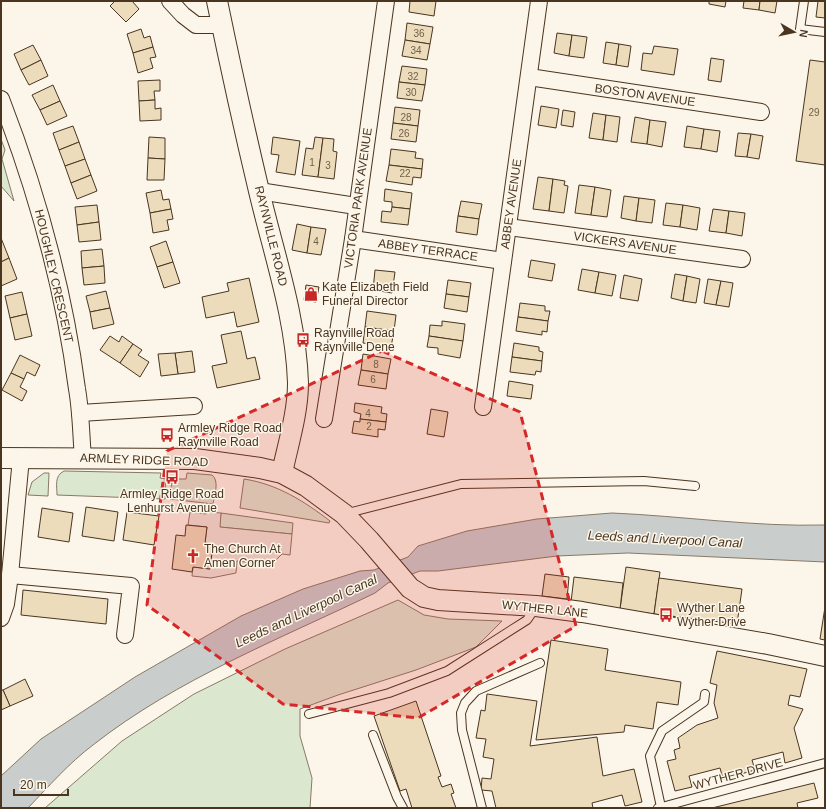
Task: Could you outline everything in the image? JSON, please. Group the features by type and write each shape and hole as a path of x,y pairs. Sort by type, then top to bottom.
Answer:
{"street":[{"path":"170,1 183,15 196,25 222,25"},
{"name":"RAYNVILLE ROAD","path":"217,1 259,191 280,271 294,336 297,392 295,411 282,473"},
{"name":"VICTORIA PARK AVENUE","path":"324,419 353,240 356,206 386,1"},
{"name":"ABBEY AVENUE","path":"483,407 539,1"},
{"name":"BOSTON AVENUE","path":"529,78 761,112"},
{"name":"HOUGHLEY CRESCENT","path":"1,99 42,215 70,344 80,413 83,458"},
{"path":"259,191 356,206"},
{"name":"VICKERS AVENUE","path":"508,227 742,259"},
{"name":"ABBEY TERRACE","path":"353,240 503,261"},
{"path":"80,413 194,406"},
{"name":"ARMLEY RIDGE ROAD","path":"1,458 195,460 260,468 282,473 306,486"},
{"path":"1,618 6,604 10,575 20,458"},
{"name":"WYTHER LANE","path":"306,486 344,514 369,540 410,588 424,597 438,600 536,606 760,643 825,656"},
{"path":"10,575 131,586 125,635"}],"lane":[{"path":"804,1 800,29 825,32"},
{"path":"344,514 461,484 644,481 695,486"},
{"path":"309,714 389,693 447,671 527,620 536,606"},
{"path":"482,808 462,730 461,713 465,703 476,692 540,663"},
{"path":"659,808 650,756 662,730 704,702 705,694"},
{"path":"373,735 397,797 403,808"},
{"name":"WYTHER DRIVE","path":"659,808 825,763"}],"highlighted area":[{"path":"382,351 520,412 576,626 418,718 283,704 147,605 167,451"}],"green space":[{"path":"1,139 5,150 2,159 14,201 1,186"},
{"path":"64,471 161,473 160,478 166,479 165,499 57,495 57,478"},
{"path":"44,473 49,473 48,496 28,495 32,482"},
{"path":"187,473 212,475 216,481 213,504 170,499 172,479 186,479"},
{"path":"244,479 256,481 290,494 330,521 329,523 240,508"},
{"path":"221,513 293,523 292,534 219,527"},
{"path":"398,600 424,615 448,619 502,621 476,647 416,670 300,709 300,736 312,778 310,808 45,808 122,741 194,694 285,649"}],"shaded area":[{"path":"190,512 206,514 208,512 221,513 220,527 292,534 290,555 282,554 271,565 237,561 236,573 211,578 192,576 193,567 210,569 213,544 205,543 207,527 188,525"}],"water":[{"name":"Leeds and Liverpool Canal","path":"612,513 745,523 825,525 825,562 628,553 557,556 438,571 420,571 388,583 375,593 266,644 194,680 125,721 93,745 67,767 28,808 1,808 1,776 41,739 135,677 241,616 303,589 360,571 374,570 408,557 418,546 467,531 537,519"}],"building":[{"path":"115,1 132,1 139,9 126,22 110,6"},
{"path":"410,1 436,1 434,16 409,12"},
{"path":"709,1 726,1 725,7 709,4"},
{"path":"744,1 760,1 759,10 743,8"},
{"path":"760,1 777,1 775,13 759,10"},
{"path":"818,1 825,1 825,18 816,17"},
{"path":"407,23 433,27 430,44 405,40"},
{"path":"141,29 144,38 150,36 153,47 133,53 127,34"},
{"path":"557,33 572,35 569,56 554,53"},
{"path":"572,35 587,37 584,58 569,56"},
{"path":"405,40 430,44 427,60 402,56"},
{"path":"606,42 619,44 616,65 603,63"},
{"path":"619,44 631,46 628,67 616,65"},
{"path":"33,45 41,60 21,70 14,54"},
{"path":"654,46 678,49 674,75 641,70 643,53 652,54"},
{"path":"153,47 156,57 150,58 153,68 138,73 133,53"},
{"path":"711,58 724,60 721,82 708,80"},
{"path":"41,60 48,76 29,85 21,70"},
{"path":"810,60 825,62 825,165 796,161"},
{"path":"402,66 427,69 425,85 399,82"},
{"path":"160,80 160,91 154,91 155,100 139,101 138,81"},
{"path":"399,82 425,85 422,101 397,98"},
{"path":"53,85 60,101 40,110 32,95"},
{"path":"155,100 155,109 161,108 161,120 140,121 139,101"},
{"path":"60,101 67,116 47,125 40,110"},
{"path":"541,106 559,109 556,128 538,125"},
{"path":"395,107 420,110 418,126 393,123"},
{"path":"563,110 575,112 573,127 561,125"},
{"path":"593,113 606,115 603,140 589,138"},
{"path":"606,115 620,117 617,142 603,140"},
{"path":"635,117 650,120 647,144 631,142"},
{"path":"650,120 666,122 662,147 647,144"},
{"path":"393,123 418,126 416,142 391,139"},
{"path":"73,126 79,142 59,150 53,133"},
{"path":"687,126 704,129 701,149 684,147"},
{"path":"704,129 720,131 717,152 701,149"},
{"path":"738,133 751,134 747,157 735,156"},
{"path":"751,134 763,136 759,159 747,157"},
{"path":"149,137 165,138 165,159 148,158"},
{"path":"273,137 300,141 295,175 276,172 279,155 271,154"},
{"path":"315,137 323,138 318,177 302,175 306,148 313,149"},
{"path":"323,138 334,139 333,151 337,152 334,179 318,177"},
{"path":"79,142 85,159 65,166 59,150"},
{"path":"391,149 416,152 415,158 423,159 422,169 389,165"},
{"path":"148,158 165,159 164,180 147,180"},
{"path":"85,159 91,175 71,183 65,166"},
{"path":"389,165 422,169 421,178 413,177 412,185 386,181"},
{"path":"91,175 97,191 77,199 71,183"},
{"path":"538,177 553,179 549,211 533,209"},
{"path":"553,179 565,181 564,185 568,186 564,213 549,211"},
{"path":"579,185 595,187 591,215 575,213"},
{"path":"595,187 611,190 607,217 591,215"},
{"path":"385,189 412,193 410,209 392,207 392,202 384,201"},
{"path":"161,190 163,200 169,199 171,209 150,213 146,193"},
{"path":"624,196 639,198 636,221 621,218"},
{"path":"639,198 655,200 652,223 636,221"},
{"path":"461,201 482,204 479,219 458,216"},
{"path":"666,203 683,205 680,227 663,225"},
{"path":"97,205 99,222 77,225 75,207"},
{"path":"683,205 700,208 697,230 680,227"},
{"path":"392,207 410,209 408,225 381,222 382,211 391,212"},
{"path":"171,209 173,219 167,220 169,230 153,233 150,213"},
{"path":"713,209 729,211 726,233 709,231"},
{"path":"729,211 745,213 742,236 726,233"},
{"path":"458,216 479,219 477,235 456,232"},
{"path":"99,222 101,240 79,242 77,225"},
{"path":"297,224 311,227 307,253 292,250"},
{"path":"311,227 326,229 321,255 307,253"},
{"path":"1,238 9,258 1,262"},
{"path":"166,241 173,262 157,267 150,247"},
{"path":"102,249 104,266 82,268 81,251"},
{"path":"9,258 17,279 1,286 1,262"},
{"path":"531,260 555,264 552,281 528,277"},
{"path":"173,262 180,283 164,288 157,267"},
{"path":"104,266 105,283 84,285 82,268"},
{"path":"582,269 599,272 595,293 578,290"},
{"path":"375,270 395,272 392,293 373,290"},
{"path":"599,272 616,275 612,296 595,293"},
{"path":"675,274 687,276 683,301 671,298"},
{"path":"624,275 642,279 638,301 620,298"},
{"path":"687,276 700,279 696,303 683,301"},
{"path":"249,278 259,322 237,327 234,312 206,318 202,297 229,291 227,283"},
{"path":"708,279 721,281 716,305 704,303"},
{"path":"448,280 471,283 469,297 446,294"},
{"path":"721,281 733,283 729,307 716,305"},
{"name":"Kate Elizabeth Field Funeral Director","path":"306,285 319,287 316,302 304,300"},
{"path":"106,291 110,308 90,312 86,296"},
{"path":"22,292 27,314 10,318 5,296"},
{"path":"446,294 469,297 467,312 444,308"},
{"path":"520,303 545,306 545,311 550,311 548,321 518,317"},
{"path":"110,308 114,324 93,329 90,312"},
{"path":"367,311 396,315 394,331 365,327"},
{"path":"27,314 32,336 15,340 10,318"},
{"path":"518,317 548,321 547,332 542,331 542,335 516,331"},
{"path":"442,321 465,324 463,341 429,336 430,325 442,326"},
{"path":"365,327 394,331 391,347 363,343"},
{"path":"241,331 247,359 255,357 260,379 217,388 212,366 227,363 221,335"},
{"path":"110,336 119,342 122,336 133,344 120,363 100,350"},
{"path":"429,336 463,341 460,358 438,354 438,348 427,347"},
{"path":"514,343 539,347 539,351 543,352 542,361 512,357"},
{"path":"133,344 142,350 138,355 149,362 140,377 120,363"},
{"path":"192,351 195,372 178,374 175,353"},
{"path":"175,353 178,374 161,376 158,354"},
{"path":"363,354 391,359 388,374 361,370"},
{"path":"20,355 40,365 35,376 27,372 24,379 11,373"},
{"path":"512,357 542,361 541,372 536,371 535,375 510,372"},
{"path":"361,370 388,374 386,389 358,385"},
{"path":"11,373 24,379 20,387 27,391 22,401 2,390"},
{"path":"509,381 533,385 531,399 507,396"},
{"path":"355,403 382,407 381,413 387,414 386,422 360,419 361,414 354,412"},
{"path":"431,409 448,412 444,437 427,434"},
{"path":"360,419 386,422 385,430 378,429 378,437 352,433 354,421 360,422"},
{"path":"86,507 118,512 114,541 82,536"},
{"path":"42,508 73,513 69,542 38,537"},
{"path":"127,512 159,516 154,545 123,540"},
{"name":"The Church At Amen Corner","path":"186,525 207,527 205,543 213,544 210,569 193,567 192,572 172,569 176,535 185,536"},
{"path":"626,567 660,572 654,614 620,609"},
{"path":"545,574 569,577 567,599 542,596"},
{"path":"574,577 623,583 620,609 571,602"},
{"path":"659,578 742,589 737,624 654,614"},
{"path":"23,590 108,599 106,624 21,615"},
{"path":"825,607 825,640 820,639"},
{"path":"551,640 608,649 605,670 681,682 678,705 657,702 653,729 625,725 624,732 536,740"},
{"path":"717,651 807,669 800,697 790,695 788,705 803,709 794,728 802,758 785,763 783,752 752,760 755,770 723,779 720,768 689,776 692,787 675,791 667,761 676,759 674,750 680,748 678,738 697,725 718,718 714,703 717,685 710,683"},
{"path":"25,679 33,696 10,706 3,690"},
{"path":"1,690 3,690 10,706 1,710"},
{"path":"487,694 537,701 530,746 597,737 603,776 634,769 642,802 625,806 622,795 592,803 593,808 496,808 492,791 481,790 482,778 491,779 494,759 483,757 486,739 476,738 481,710 485,711"},
{"path":"416,701 441,776 438,777 442,787 451,784 454,793 451,794 456,808 412,808 406,789 400,791 374,716"},
{"path":"814,783 818,798 797,803 798,808 712,808"}],"place":[{"name":"Kate Elizabeth Field Funeral Director","path":"311,294"},
{"name":"Raynville Road Raynville Dene","path":"303,340"},
{"name":"Armley Ridge Road Raynville Road","path":"167,435"},
{"name":"Armley Ridge Road Lenhurst Avenue","path":"172,477"},
{"name":"The Church At Amen Corner","path":"193,556"},
{"name":"Wyther Lane Wyther Drive","path":"666,615"}]}
